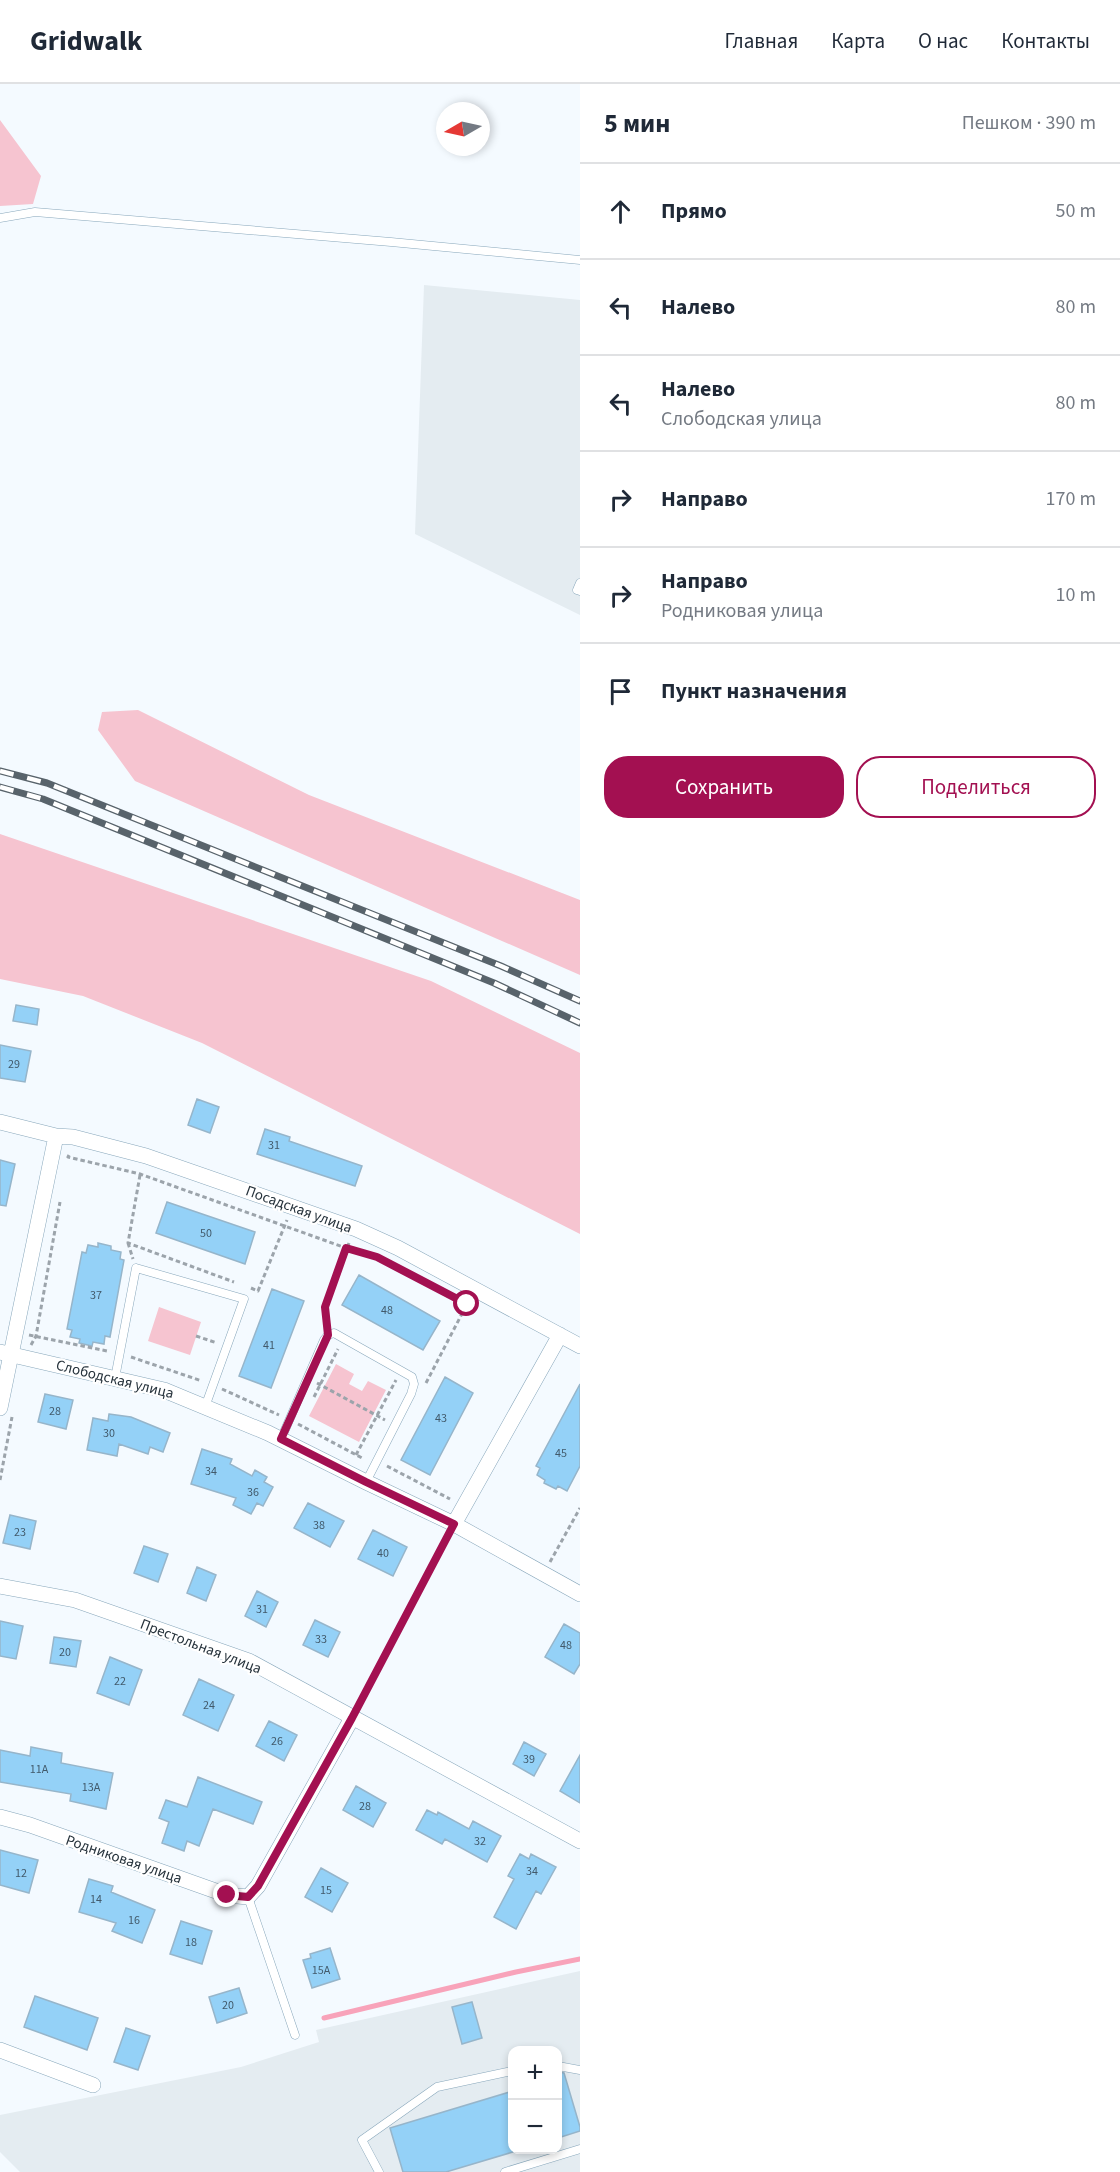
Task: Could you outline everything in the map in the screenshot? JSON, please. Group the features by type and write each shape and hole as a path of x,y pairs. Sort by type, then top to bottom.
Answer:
{"street":[{"name":"Посадская улица","path":"0,1122 56,1136 73,1137 146,1156 356,1229 398,1248 580,1346"},
{"path":"0,1408 5,1353 56,1136"},
{"path":"454,1524 560,1335"},
{"name":"Слободская улица","path":"5,1353 164,1390 205,1407 281,1439 454,1524 580,1594"},
{"name":"Престольная улица","path":"0,1586 75,1600 249,1661 580,1841"},
{"path":"248,1897 258,1886 352,1718"},
{"name":"Родниковая улица","path":"0,1817 30,1825 227,1895 248,1897"},
{"path":"0,2050 93,2085"}],"lane":[{"path":"0,218 35,212 580,260"},
{"path":"580,583 577,590 580,591"},
{"path":"115,1378 136,1268 244,1299 205,1407"},
{"path":"281,1439 328,1335 334,1334 412,1377 414,1384 366,1482"},
{"path":"248,1897 295,2035"},
{"path":"562,2067 580,2070"},
{"path":"379,2172 362,2140 437,2087 508,2072"},
{"path":"505,2172 580,2149"}],"path":[{"path":"73,1137 68,1157 140,1174 377,1257"},
{"path":"146,1156 140,1174 128,1243 236,1283"},
{"path":"247,1287 258,1291 293,1206"},
{"path":"328,1335 325,1307 346,1248 356,1229"},
{"path":"426,1384 475,1289"},
{"path":"457,1299 467,1304"},
{"path":"196,1336 227,1346"},
{"path":"310,1405 343,1339"},
{"path":"356,1455 401,1371"},
{"path":"308,1377 395,1425"},
{"path":"544,1574 580,1508"},
{"path":"352,1718 454,1524"}],"shaded area":[{"path":"0,120 41,176 33,204 0,206"},
{"path":"424,285 580,300 580,615 415,534"},
{"path":"138,710 309,795 580,900 580,975 135,781 98,730 102,712"},
{"path":"0,834 431,981 580,1053 580,1234 202,1043 83,996 0,979"},
{"path":"159,1307 201,1322 190,1355 148,1341"},
{"path":"336,1364 354,1374 349,1384 362,1391 368,1381 386,1390 359,1442 309,1416"},
{"path":"580,1971 580,2172 20,2172 0,2152 0,2115 241,2067 319,2042 316,2030"}],"building":[{"path":"16,1005 39,1009 37,1025 13,1021"},
{"path":"0,1045 31,1051 25,1082 0,1078"},
{"path":"197,1099 219,1107 210,1133 188,1125"},
{"path":"265,1129 290,1137 289,1141 362,1166 355,1186 257,1154"},
{"path":"0,1160 15,1164 6,1206 0,1205"},
{"path":"167,1202 255,1232 245,1264 156,1233"},
{"path":"98,1243 111,1246 111,1250 121,1252 120,1259 124,1260 110,1337 105,1336 104,1344 93,1342 92,1346 79,1343 80,1339 70,1337 72,1330 67,1329 82,1252 86,1253 88,1245 98,1247"},
{"path":"359,1275 440,1321 423,1350 342,1305"},
{"path":"272,1289 304,1301 271,1388 239,1376"},
{"path":"445,1377 473,1393 430,1475 401,1460"},
{"path":"580,1384 580,1466 567,1491 544,1483 545,1480 537,1475 540,1468 536,1466"},
{"path":"45,1394 73,1400 66,1429 38,1422"},
{"path":"109,1414 131,1417 170,1433 163,1452 150,1447 148,1454 119,1444 117,1456 87,1450 93,1418 108,1421"},
{"path":"202,1449 232,1459 230,1464 252,1476 255,1470 267,1477 264,1482 273,1487 263,1506 257,1503 251,1514 233,1505 236,1498 191,1484"},
{"path":"308,1503 344,1521 330,1547 294,1528"},
{"path":"10,1515 36,1521 30,1549 3,1543"},
{"path":"373,1530 407,1547 393,1576 358,1559"},
{"path":"144,1546 168,1554 158,1582 134,1573"},
{"path":"197,1567 216,1575 206,1601 187,1593"},
{"path":"257,1591 278,1602 266,1627 245,1616"},
{"path":"315,1620 340,1632 328,1657 303,1645"},
{"path":"0,1621 23,1626 16,1659 0,1656"},
{"path":"564,1624 580,1633 580,1664 574,1674 545,1657"},
{"path":"54,1637 81,1641 76,1667 50,1663"},
{"path":"110,1657 142,1670 129,1705 97,1693"},
{"path":"199,1679 234,1695 218,1731 183,1715"},
{"path":"269,1721 297,1735 284,1761 256,1746"},
{"path":"524,1742 546,1754 534,1776 513,1764"},
{"path":"31,1747 62,1753 61,1763 113,1773 106,1809 70,1801 71,1794 0,1782 0,1750 30,1756"},
{"path":"580,1755 580,1803 560,1791"},
{"path":"198,1777 262,1802 253,1824 213,1809 199,1846 187,1841 184,1851 162,1843 169,1822 159,1818 166,1800 187,1807"},
{"path":"356,1786 386,1803 373,1827 343,1810"},
{"path":"427,1810 437,1815 438,1812 469,1829 473,1821 501,1836 487,1862 445,1839 442,1844 416,1830"},
{"path":"0,1850 38,1860 29,1893 0,1885"},
{"path":"520,1854 529,1859 531,1854 556,1867 541,1894 536,1891 516,1929 494,1917 514,1879 508,1876"},
{"path":"321,1868 348,1883 332,1912 305,1897"},
{"path":"89,1879 113,1886 111,1892 155,1910 142,1943 112,1931 116,1923 79,1912"},
{"path":"181,1921 212,1931 202,1964 170,1954"},
{"path":"330,1948 340,1979 312,1988 303,1960 311,1958 310,1954"},
{"path":"239,1988 247,2013 217,2023 209,1997"},
{"path":"35,1996 98,2018 87,2050 24,2027"},
{"path":"472,2002 482,2038 462,2044 452,2007"},
{"path":"126,2028 150,2036 138,2070 114,2062"},
{"path":"562,2073 564,2073 580,2131 562,2137"},
{"path":"508,2093 508,2153 446,2172 403,2172 390,2128"}],"waterway":[{"path":"324,2018 580,1959"}],"railway":[{"path":"0,771 47,783 501,966 580,1001"},
{"path":"0,787 43,799 494,983 580,1023"}],"route":[{"path":"227,1895 248,1897 258,1886 352,1718 454,1524 281,1439 328,1335 325,1307 346,1248 377,1257 467,1304"}]}
